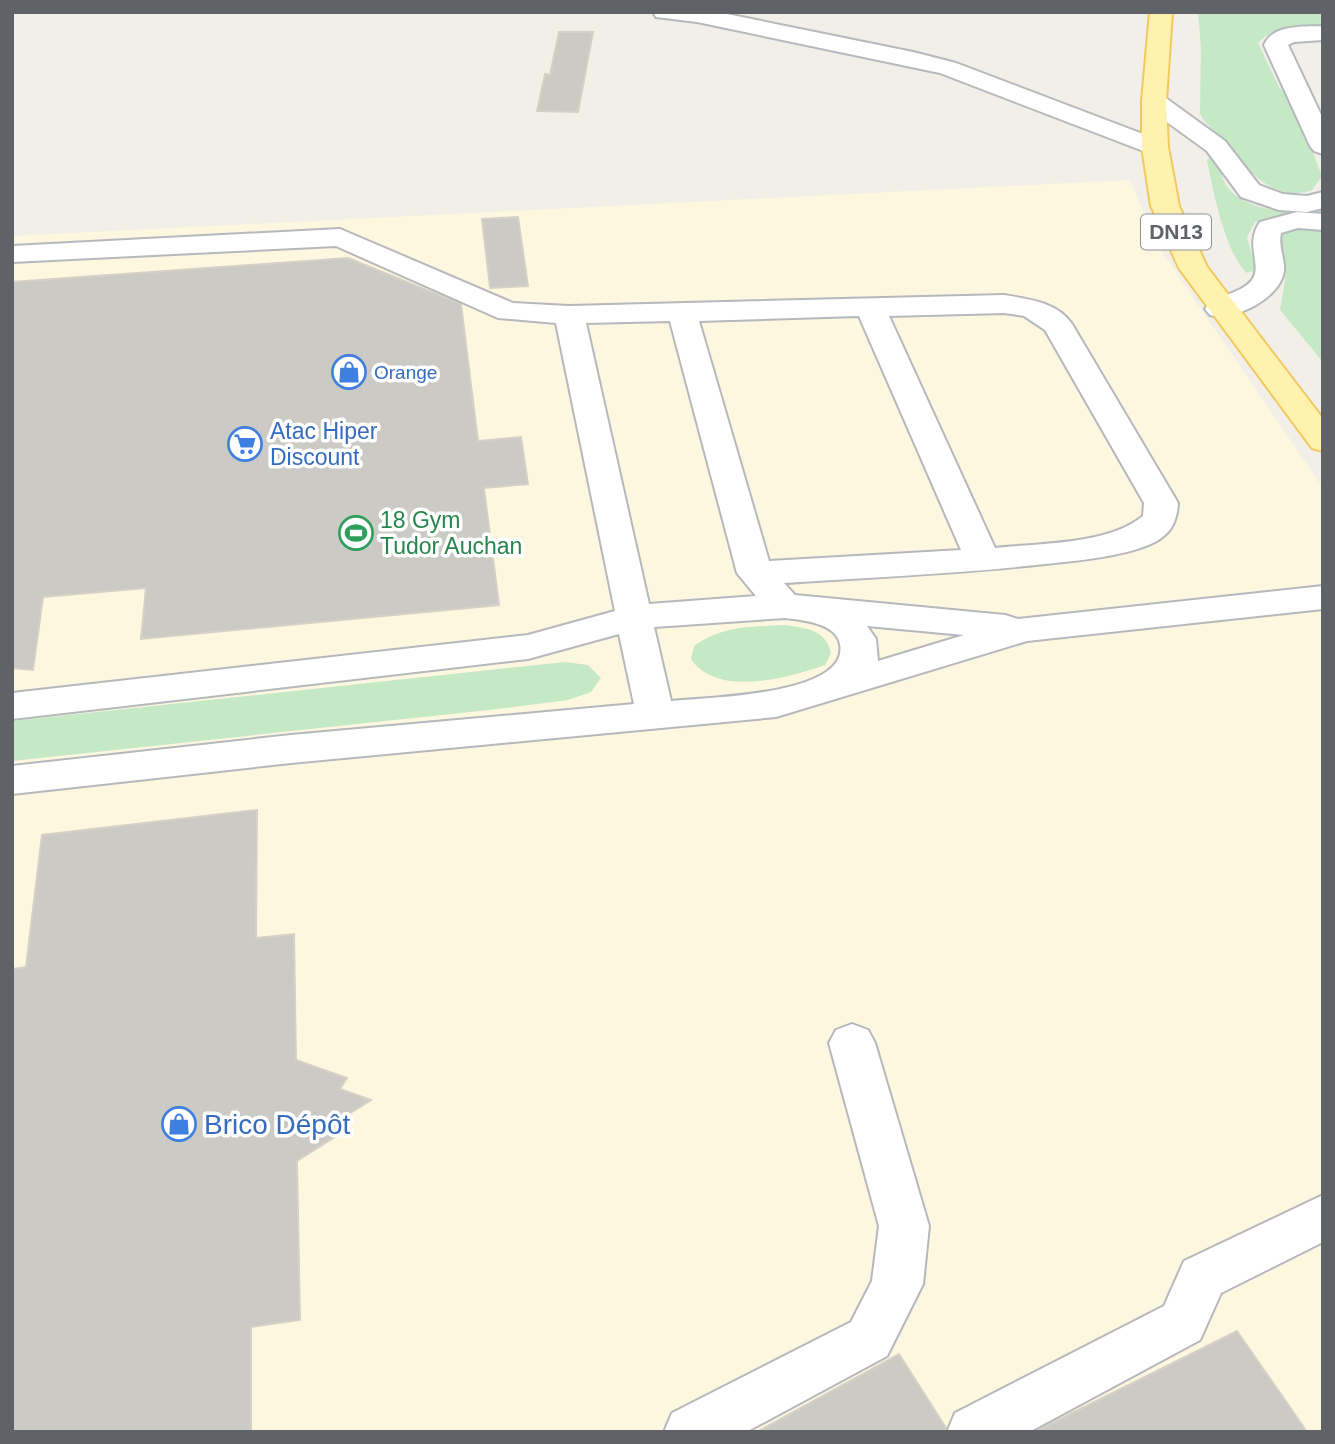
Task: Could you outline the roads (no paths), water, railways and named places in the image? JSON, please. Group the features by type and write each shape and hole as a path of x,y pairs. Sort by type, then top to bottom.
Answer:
{"main road":[{"name":"DN13","path":"1161,12 1154,101 1155,147 1165,206 1192,268 1220,309 1323,441"}],"street":[{"path":"664,12 709,18 948,68 1155,147"},
{"path":"1323,33 1290,35 1278,40 1276,45 1323,146"},
{"path":"1154,101 1216,146 1250,191 1279,202 1293,204 1323,200"},
{"path":"1220,309 1262,289 1270,276 1265,243 1270,228 1297,220 1323,223"},
{"path":"12,254 340,237 508,312 569,315 1004,304 1033,309 1057,324 1161,503 1160,520 1143,534 1093,548 983,560 755,573"},
{"path":"870,307 983,560"},
{"path":"682,312 755,573 785,606 818,611 842,621 858,639 859,661 845,680 819,691"},
{"path":"569,315 655,715"},
{"path":"12,780 291,749 776,704 1025,629 1323,597"},
{"path":"12,706 528,647 636,617 785,606 1025,629"},
{"path":"691,1432 869,1339 897,1284 904,1226 852,1043"},
{"path":"974,1432 1182,1323 1202,1277 1323,1217"}],"place":[{"name":"Orange","path":"349,372"},
{"name":"Atac Hiper Discount","path":"245,444"},
{"name":"18 Gym Tudor Auchan","path":"356,533"},
{"name":"Brico Dépôt","path":"179,1124"}]}
